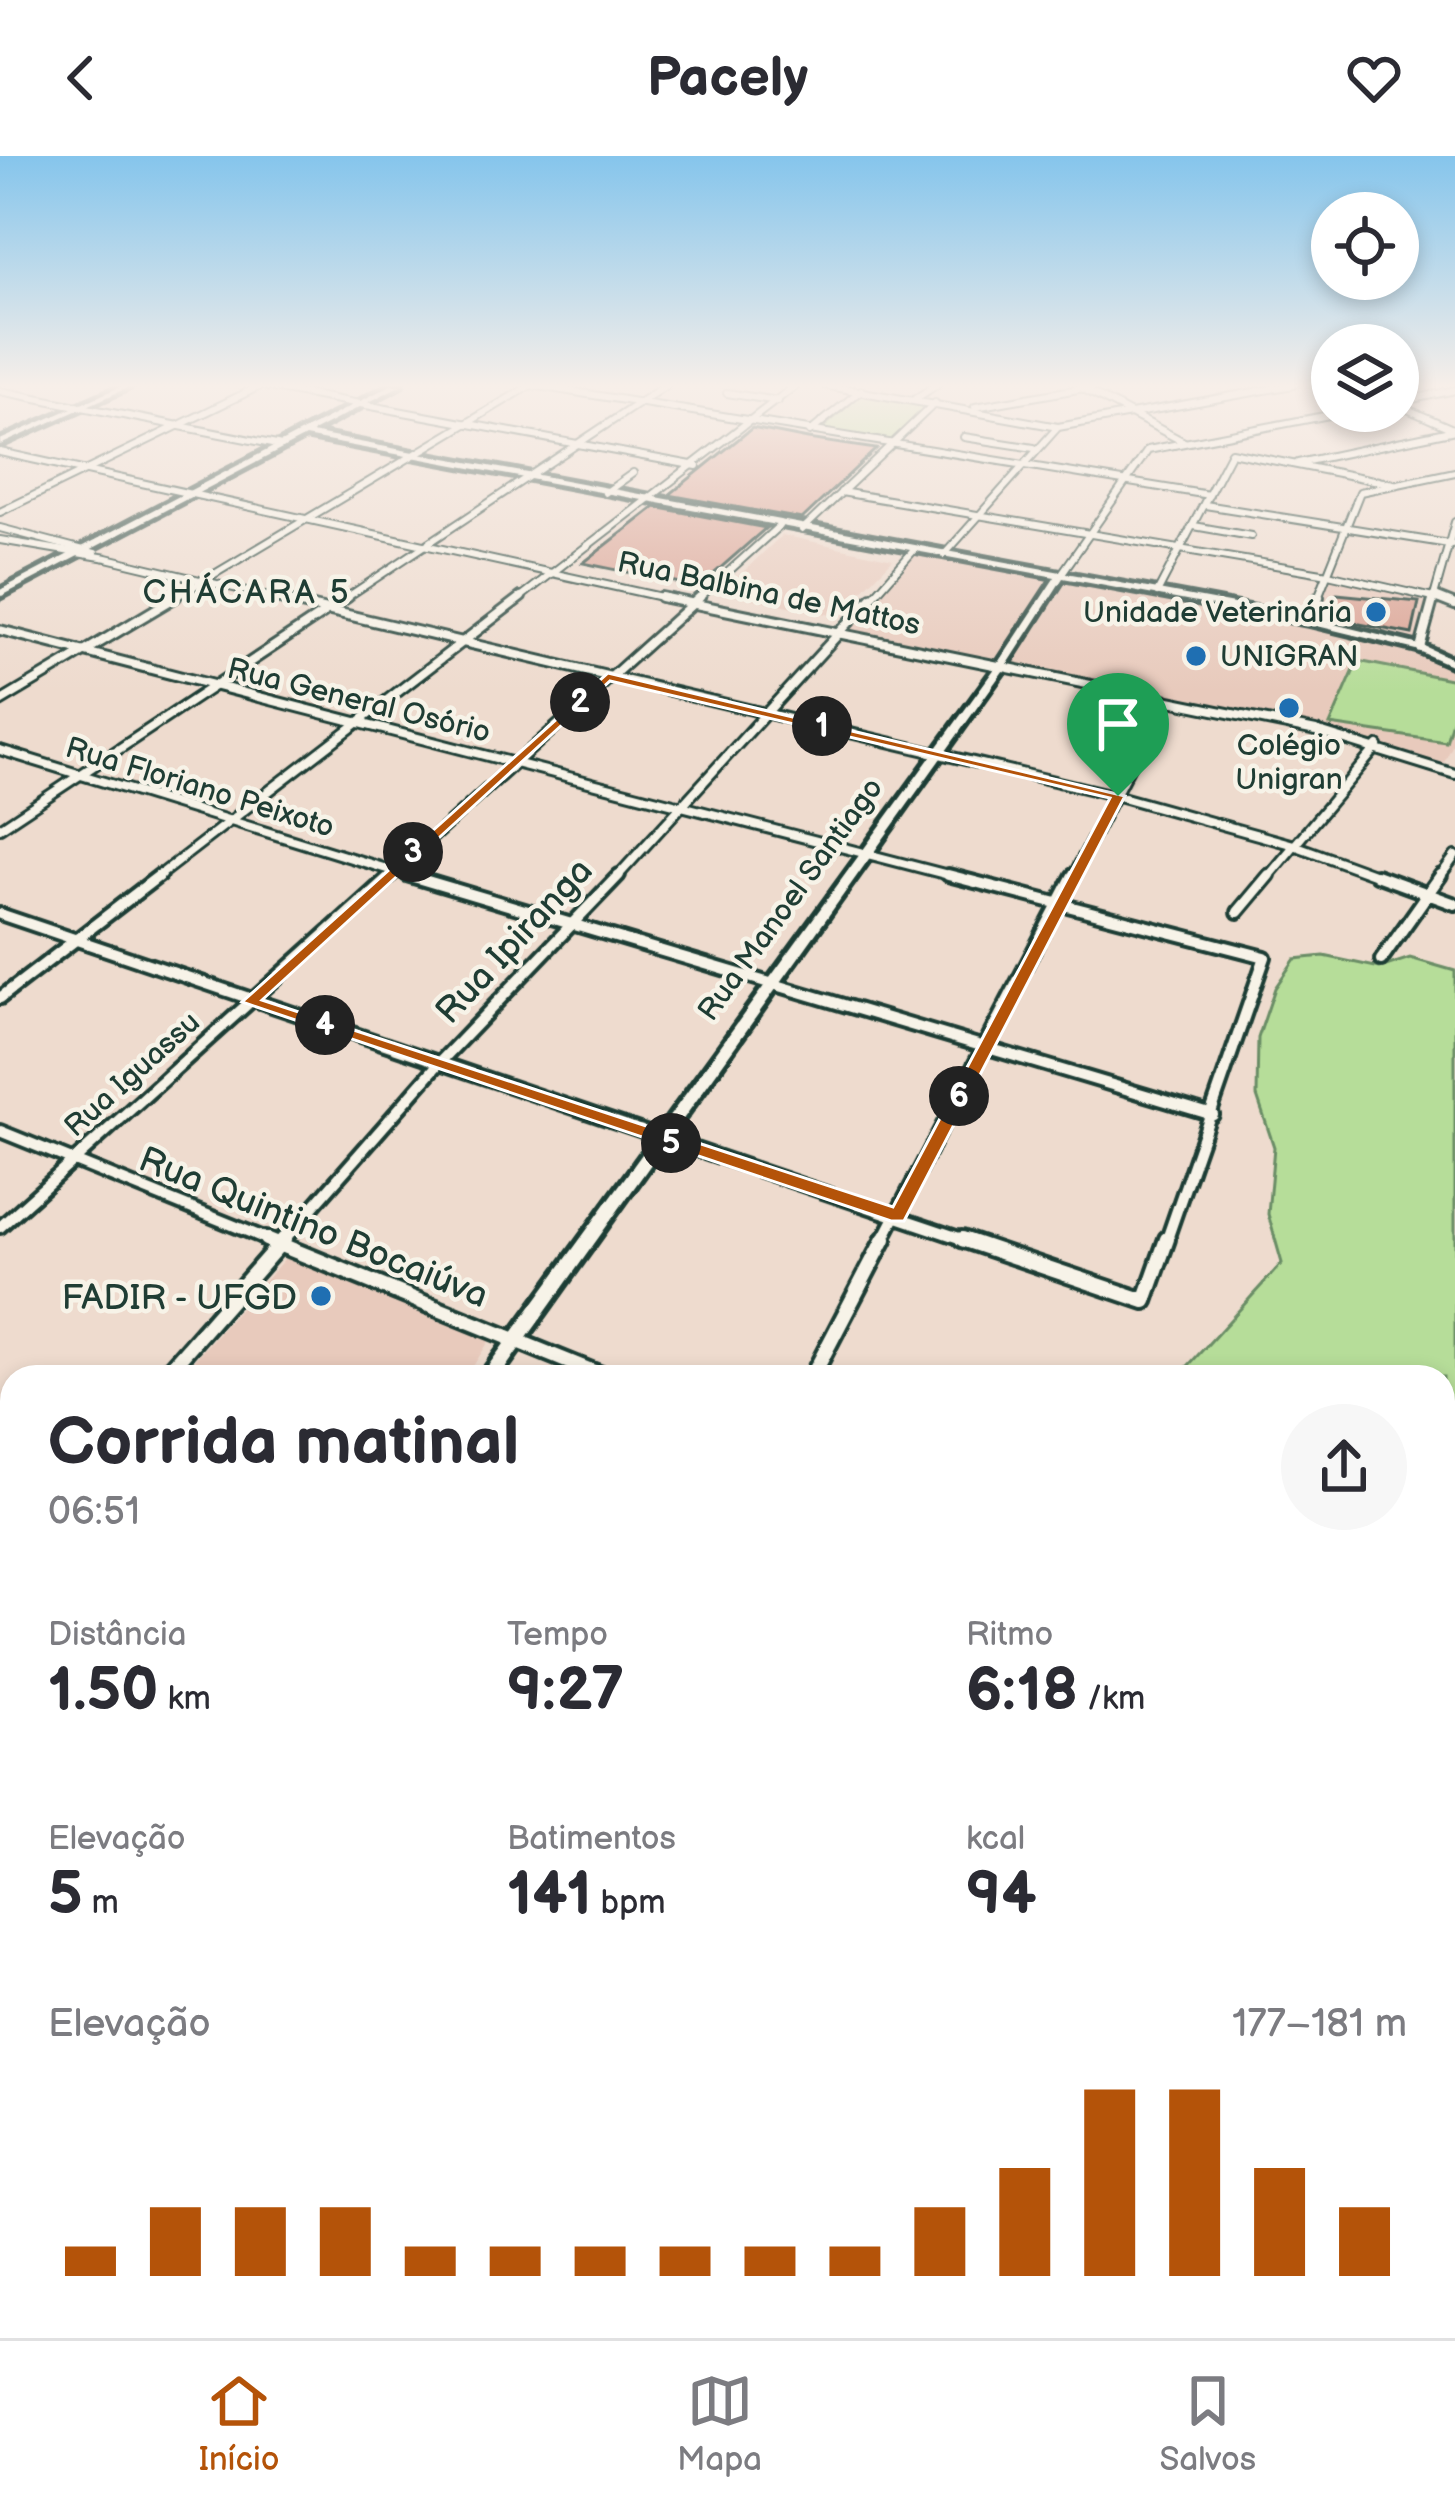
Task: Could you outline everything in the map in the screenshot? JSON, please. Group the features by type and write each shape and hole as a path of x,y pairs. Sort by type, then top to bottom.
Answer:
{"street":[{"path":"0,512 52,487"},
{"name":"Rua Balbina de Mattos","path":"153,487 1166,699 1378,746 1455,774"},
{"path":"0,594 206,487"},
{"path":"0,702 359,487"},
{"path":"0,828 75,774 517,487"},
{"path":"574,487 1310,621 1420,648 1455,664"},
{"path":"605,493 614,487"},
{"path":"0,998 669,487"},
{"path":"802,530 847,487"},
{"path":"944,556 1004,487"},
{"name":"Rua Manoel Santiago","path":"498,1365 656,1138 1002,665 1122,487"},
{"path":"1156,487 1209,495"},
{"path":"1157,592 1213,487"},
{"path":"1310,621 1360,492 1380,487"},
{"path":"841,492 1328,574 1455,605"},
{"path":"1205,505 1451,544"},
{"path":"1420,648 1454,522"},
{"name":"Rua Iguassu","path":"0,1227 779,526"},
{"path":"1194,526 1251,536"},
{"path":"0,528 107,558"},
{"path":"0,550 30,535"},
{"path":"0,540 107,558 1118,796 1294,845 1455,904"},
{"name":"Rua Ipiranga","path":"173,1365 441,1061 566,925 683,808 914,550"},
{"name":"Rua General Osório","path":"0,630 1264,957 1214,1115"},
{"path":"818,1365 1166,699"},
{"path":"1238,912 1378,746"},
{"name":"Rua Floriano Peixoto","path":"0,750 767,986 1214,1115"},
{"path":"1381,960 1455,856"},
{"path":"0,914 1145,1301 1214,1115"},
{"name":"Rua Quintino Bocaiúva","path":"0,1131 578,1365"}],"shaded area":[{"path":"782,535 893,559 837,616 722,592"},
{"name":"UNIGRAN","path":"914,550 1309,621 1328,574 1433,596 1420,647 1455,664 1453,744 1441,769 1378,746 839,634"},
{"name":"FADIR - UFGD","path":"287,1256 493,1335 474,1365 190,1365"}],"green space":[{"path":"1358,661 1455,680 1455,710 1446,742 1330,725"},
{"path":"1324,956 1380,968 1410,958 1455,971 1455,1365 1189,1365 1282,1263 1268,1214 1274,1147 1257,1096 1258,1038 1275,988 1295,959"}],"building":[{"path":"679,487 836,487 802,519 669,495"},
{"path":"655,507 766,528 699,587 583,563"},
{"name":"Unidade Veterinária","path":"1337,594 1419,602 1412,634 1328,618"}],"place":[{"name":"Unidade Veterinária","path":"1376,612"},
{"name":"UNIGRAN","path":"1196,656"},
{"name":"Colégio Unigran","path":"1289,708"},
{"name":"FADIR - UFGD","path":"321,1296"}],"district":[{"name":"CHÁCARA 5","path":"247,591"}],"route":[{"path":"608,677 1118,796 898,1216 656,1138 441,1061 250,1002 608,677"}]}
